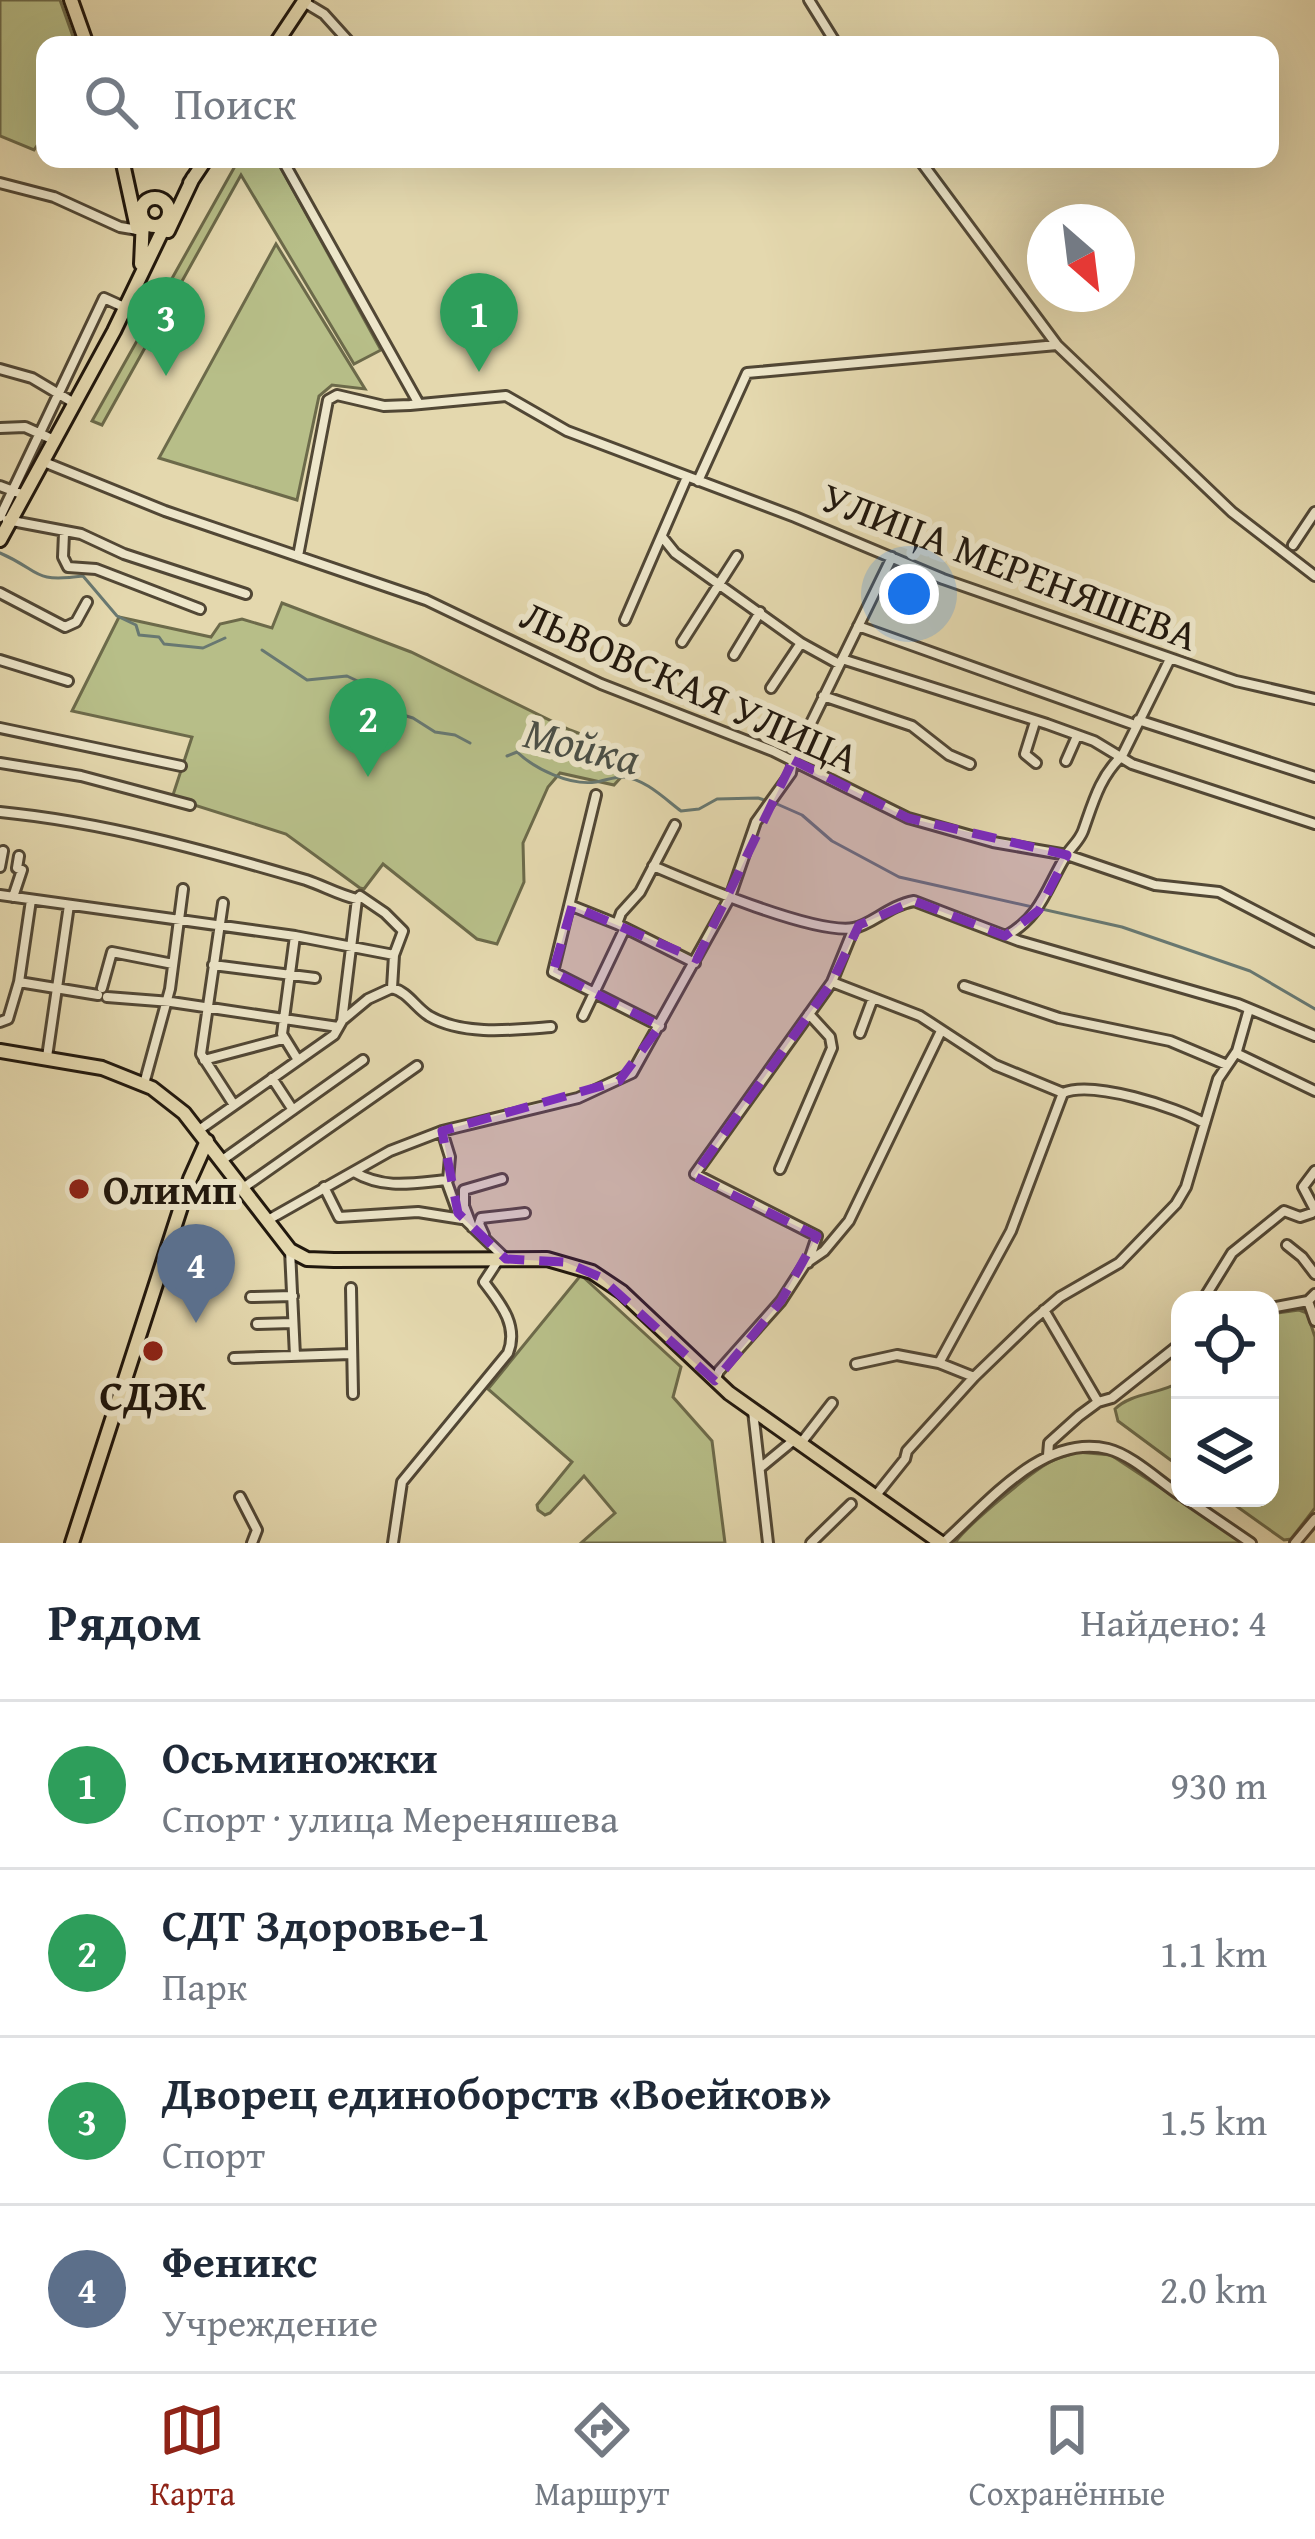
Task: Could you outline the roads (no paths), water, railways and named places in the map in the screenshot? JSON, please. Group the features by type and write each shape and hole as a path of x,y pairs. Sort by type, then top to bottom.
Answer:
{"main road":[{"path":"69,0 82,36"},
{"path":"284,36 307,1"},
{"path":"125,168 138,222"},
{"path":"126,168 138,222 138,278"},
{"path":"128,168 139,190 169,206 168,219"},
{"path":"138,222 145,202 177,191 196,168"},
{"path":"0,540 3,519 43,462 48,437 76,399 120,305 198,168"},
{"path":"138,278 193,178"},
{"path":"138,222 153,226 168,219"},
{"path":"0,1051 102,1068 169,1099 203,1135 290,1250 313,1260 565,1262 597,1275 622,1292 753,1411 877,1494 937,1542"},
{"path":"72,1543 203,1135"}],"street":[{"path":"808,0 832,36"},
{"path":"307,1 344,36"},
{"path":"287,168 419,404"},
{"path":"926,168 1057,346 1232,512 1315,576"},
{"path":"0,184 54,196 120,227 138,222"},
{"path":"0,486 18,492 48,437 60,394 104,298 120,305"},
{"path":"698,481 747,373 1057,346"},
{"path":"0,369 76,399"},
{"name":"УЛИЦА МЕРЕНЯШЕВА","path":"298,556 328,400 337,395 384,406 506,396 556,427 892,557 1170,659 1236,681 1315,699"},
{"path":"0,428 26,427 48,437"},
{"name":"ЛЬВОВСКАЯ УЛИЦА","path":"43,462 165,511 426,600 602,685 793,760 908,818 993,842 1067,855 1155,885 1196,887 1234,898 1315,942"},
{"path":"625,620 687,477"},
{"path":"1293,545 1314,514"},
{"path":"3,519 93,538 124,554 246,594"},
{"path":"64,532 63,557 70,568 94,568 200,609"},
{"path":"663,538 670,549 801,643 841,662 1078,736 1132,764 1315,824"},
{"path":"682,642 737,556"},
{"path":"266,1221 390,1150 442,1131 578,1098 632,1072 730,897 756,822 791,773 793,760 892,557"},
{"path":"0,593 65,627 76,622 87,602"},
{"path":"734,655 760,612"},
{"path":"858,626 1137,722 1315,777"},
{"path":"770,688 801,643"},
{"path":"1006,936 1039,910 1080,839 1109,767 1122,757 1170,659"},
{"path":"0,660 68,681"},
{"path":"824,696 912,726 949,755 970,764"},
{"path":"1035,722 1025,754 1036,763"},
{"path":"0,728 181,766"},
{"path":"1066,761 1078,736"},
{"path":"0,763 81,776 190,806"},
{"path":"596,795 553,972 660,1026"},
{"path":"0,812 180,846 358,898 385,913 403,931 394,956 392,988"},
{"path":"583,1016 621,926 675,826"},
{"path":"0,867 3,851"},
{"path":"13,897 22,871 17,868 19,856"},
{"path":"653,866 800,920 854,928 914,901 1006,936 1249,1009 1315,1036"},
{"path":"144,1084 166,1001 183,889"},
{"path":"0,895 295,936 394,956"},
{"path":"340,1024 358,898"},
{"path":"4,1021 19,982 31,900"},
{"path":"224,903 203,1060 234,1105"},
{"path":"47,1057 70,905"},
{"path":"572,906 695,963"},
{"path":"715,1381 808,1263 818,1236 695,1174 832,982 854,928"},
{"path":"295,936 284,1039 298,1060"},
{"path":"103,993 112,952 173,964"},
{"path":"213,965 315,978"},
{"path":"19,982 340,1024"},
{"path":"832,982 920,1016 995,1065 1063,1093"},
{"path":"964,986 1059,1018 1170,1041 1227,1065"},
{"path":"203,1135 234,1105 329,1039 368,999 392,988 448,1025 496,1032 551,1027"},
{"path":"860,1033 874,998"},
{"path":"877,1494 907,1451 974,1377 1044,1310 1119,1263 1176,1204 1249,1009"},
{"path":"780,1169 832,1048 830,1037 809,1014"},
{"path":"808,1263 849,1221 941,1031"},
{"path":"203,1060 284,1039"},
{"path":"1236,1053 1315,1090"},
{"path":"221,1161 363,1060"},
{"path":"242,1189 418,1066"},
{"path":"272,1078 293,1110"},
{"path":"939,1363 1012,1229 1063,1093 1074,1088 1132,1097 1204,1123"},
{"path":"710,1128 720,1137"},
{"path":"353,1171 391,1187 446,1180 450,1157 442,1131"},
{"path":"1209,1291 1232,1253 1268,1221 1284,1211 1300,1217 1315,1210 1303,1187 1315,1171"},
{"path":"472,1228 464,1190 502,1179"},
{"path":"446,1180 453,1206 488,1241"},
{"path":"324,1187 339,1217 424,1212 462,1219"},
{"path":"393,1543 402,1482 513,1341 512,1326 484,1282 502,1259 480,1227 481,1218 525,1213"},
{"path":"1286,1245 1315,1274"},
{"path":"290,1250 295,1355"},
{"path":"351,1288 352,1394"},
{"path":"251,1297 292,1295"},
{"path":"1279,1306 1312,1298 1315,1321"},
{"path":"1044,1310 1098,1402"},
{"path":"256,1324 293,1323"},
{"path":"1048,1455 1049,1443 1171,1351"},
{"path":"234,1358 351,1354"},
{"path":"856,1364 897,1355 939,1363 974,1377"},
{"path":"759,1469 798,1441 832,1403"},
{"path":"753,1411 768,1543"},
{"path":"937,1542 1048,1455 1082,1446 1113,1450 1171,1489"},
{"path":"757,1453 769,1458"},
{"path":"240,1497 257,1531 252,1543"},
{"path":"811,1543 850,1504"},
{"path":"1198,1507 1251,1543"},
{"path":"1294,1543 1315,1519"}],"waterway":[{"name":"Мойка","path":"0,553 45,577 83,576 117,616 136,625 139,635 159,637 164,644 203,648 225,638"},
{"name":"Мойка","path":"262,650 307,680 347,676 366,685 380,708 470,743"},
{"name":"Мойка","path":"507,756 517,752 564,779 640,781 681,811 699,809 717,799 758,798 802,815 832,841 899,877 1122,927 1250,971 1315,1009"}],"place":[{"name":"Осьминожки","path":"479,372"},
{"name":"Дворец единоборств «Воейков»","path":"166,376"},
{"name":"СДТ Здоровье-1","path":"368,777"},
{"name":"Олимп","path":"79,1189"},
{"name":"Феникс","path":"196,1323"},
{"name":"СДЭК","path":"153,1351"}]}
